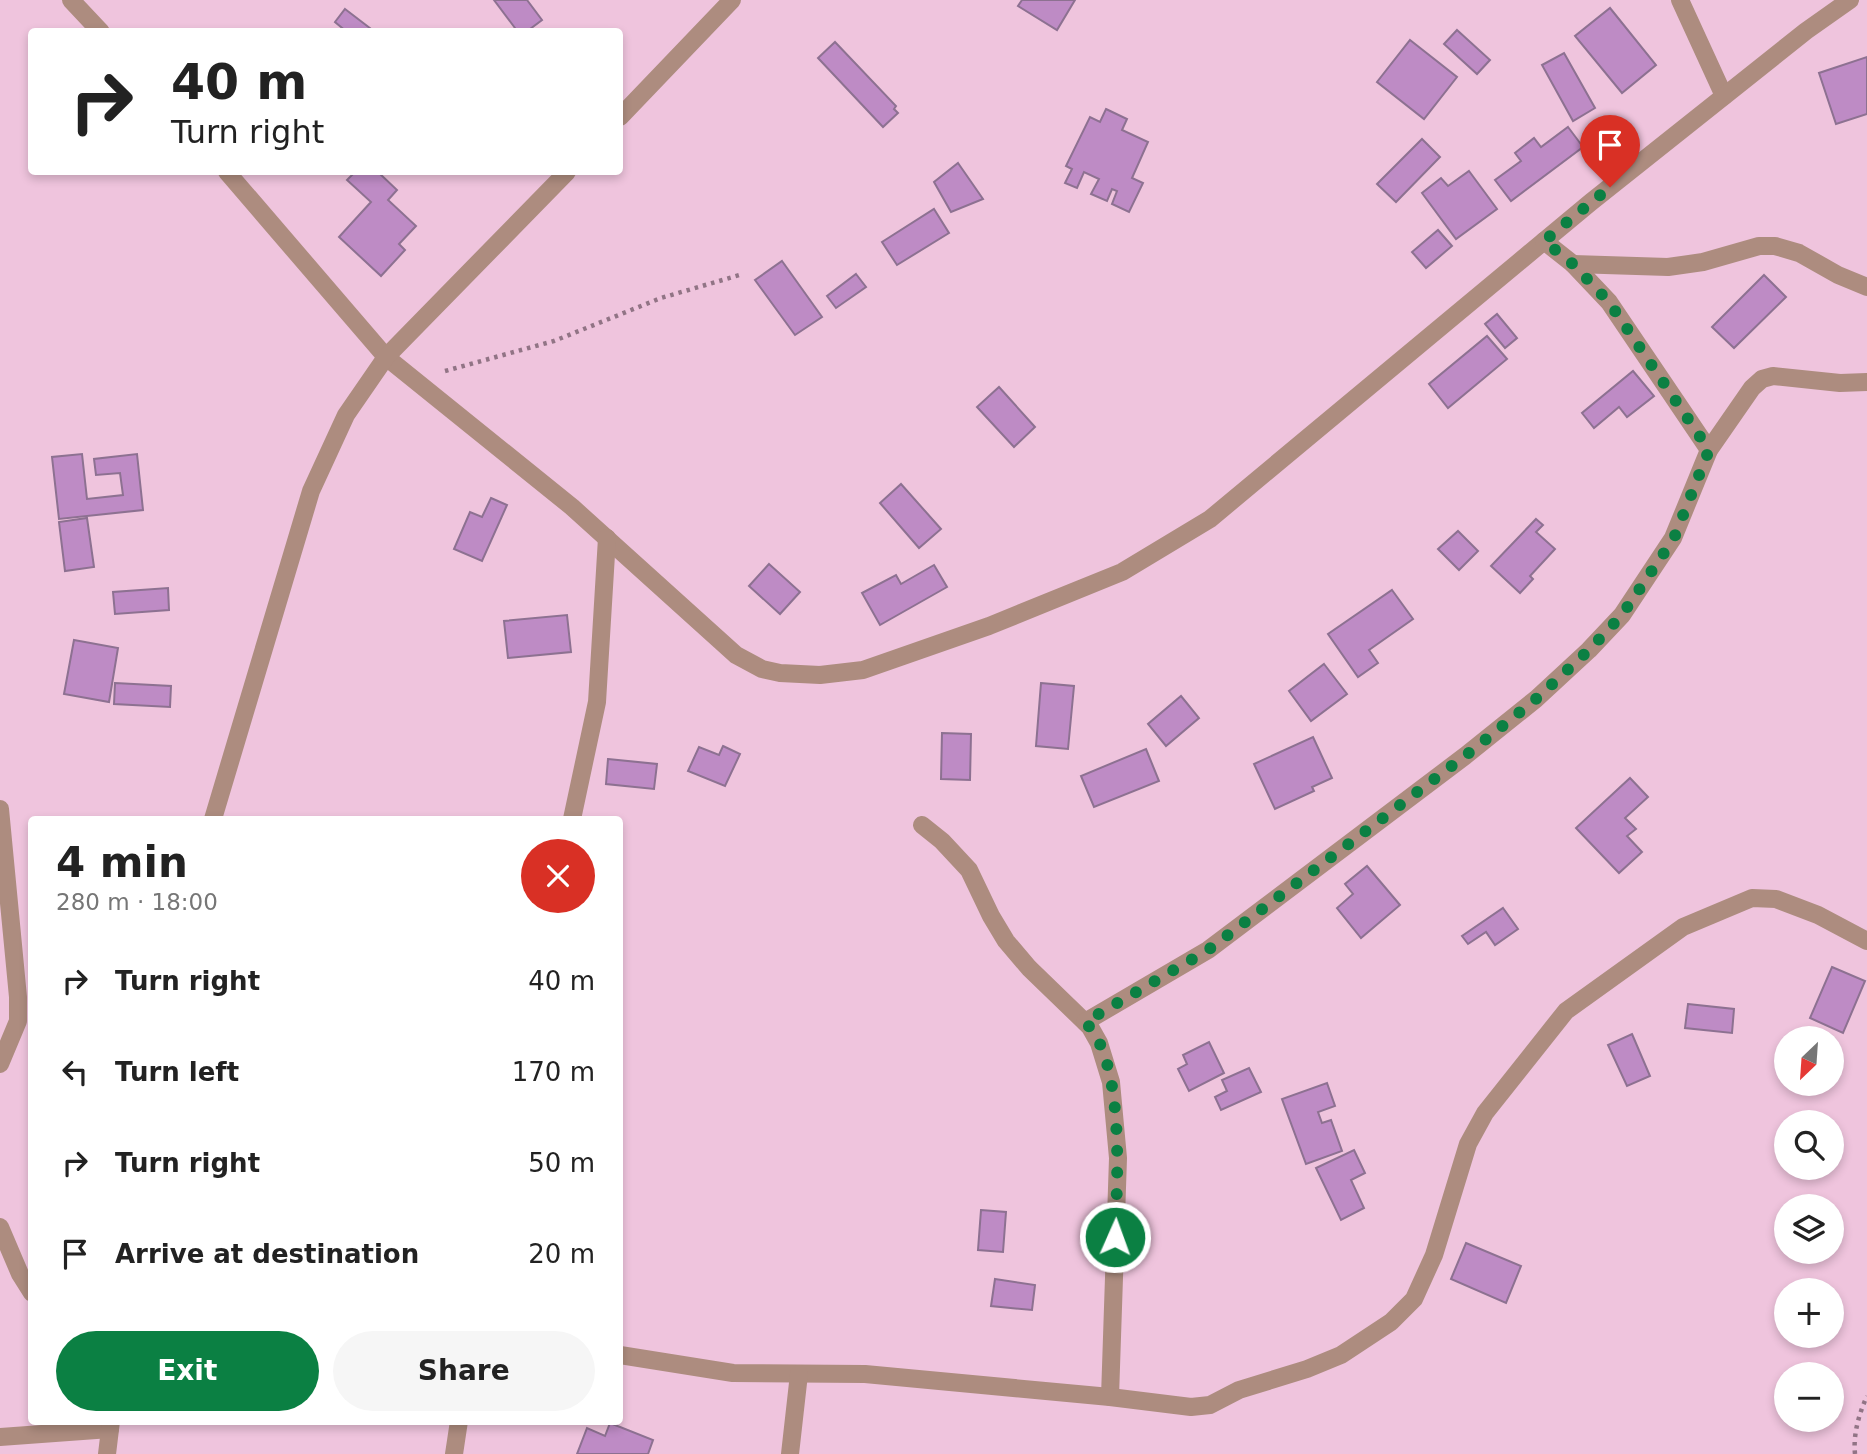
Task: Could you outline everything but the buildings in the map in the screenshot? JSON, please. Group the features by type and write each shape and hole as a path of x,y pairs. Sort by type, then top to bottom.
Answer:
{"street":[{"path":"71,0 97,28"},
{"path":"623,114 732,0"},
{"path":"1680,0 1724,96"},
{"path":"229,175 386,357 572,507 736,654 762,669 780,673 820,675 863,670 989,626 1122,572 1210,519 1544,241 1806,31 1850,0"},
{"path":"215,816 311,491 346,415 386,357 564,175"},
{"path":"1544,241 1573,264 1609,302 1709,450"},
{"path":"1573,264 1668,267 1703,262 1759,246 1775,246 1799,253 1838,275 1867,287"},
{"path":"1085,1022 1208,950 1465,756 1536,699 1589,650 1622,615 1674,538 1709,450 1752,388 1762,379 1773,376 1867,383"},
{"path":"573,816 597,702 607,538"},
{"path":"0,809 18,1021 0,1064"},
{"path":"922,825 942,841 969,870 1006,941 1029,968 1085,1022 1099,1043 1111,1082 1118,1157 1110,1397"},
{"path":"623,1356 733,1373 865,1374 1191,1407 1210,1405 1239,1390 1307,1369 1341,1355 1391,1322 1414,1299 1434,1255 1468,1144 1485,1113 1566,1011 1683,927 1752,898 1776,899 1818,915 1867,941"},
{"path":"0,1227 28,1287"},
{"path":"790,1454 799,1374"},
{"path":"0,1437 111,1425 107,1454"},
{"path":"454,1454 458,1425"}],"path":[{"path":"414,379 554,341 661,298 743,274"},
{"path":"1855,1454 1854,1442 1860,1413 1867,1396"}],"route":[{"path":"1115,1237 1118,1157 1115,1106 1099,1043 1085,1022 1208,950 1465,756 1536,699 1622,615 1674,538 1709,450 1609,302 1573,264 1544,241 1610,187"}]}
